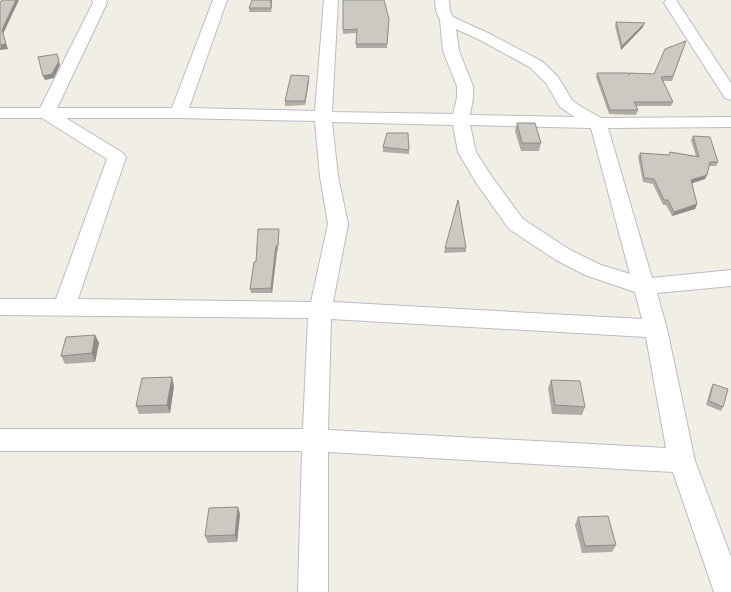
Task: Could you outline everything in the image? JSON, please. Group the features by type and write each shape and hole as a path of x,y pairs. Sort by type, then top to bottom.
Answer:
{"street":[{"path":"46,113 100,3 99,0"},
{"path":"179,113 220,0"},
{"path":"313,592 315,440 320,310 338,224 329,176 323,116 331,0"},
{"path":"442,0 443,11 447,20 451,51 465,86 465,98 460,119 467,152 484,180 516,224 563,255 593,270 644,287 731,278"},
{"path":"671,3 731,95"},
{"path":"447,20 485,37 537,66 552,80 566,103 574,110 598,123 656,329 682,461 729,592"},
{"path":"0,113 179,113 598,123 731,122"},
{"path":"46,113 117,157 64,308"},
{"path":"0,307 320,310 656,329"},
{"path":"0,440 315,440 682,461"}],"building":[{"path":"2,0 16,0 2,30 6,44 0,45 0,2"},
{"path":"252,0 271,0 271,8 249,8"},
{"path":"343,0 384,0 389,19 387,44 356,44 357,29 343,30"},
{"path":"616,22 645,23 622,46"},
{"path":"686,41 673,76 661,77 673,102 634,102 638,110 610,110 597,73 628,73 629,75 629,73 654,74 665,49"},
{"path":"57,54 59,61 52,74 43,76 38,57"},
{"path":"291,75 309,76 305,101 285,101"},
{"path":"517,123 535,123 541,143 522,143"},
{"path":"387,133 408,133 409,150 383,147"},
{"path":"693,136 710,137 718,162 710,162 707,175 691,180 697,204 674,212 668,200 664,200 654,179 644,178 640,153 669,155 670,152 699,157"},
{"path":"458,200 466,248 445,248"},
{"path":"258,229 279,229 278,246 276,246 271,288 250,289 254,262 256,262"},
{"path":"95,335 92,353 61,356 66,337"},
{"path":"172,377 167,405 136,406 142,378"},
{"path":"551,380 580,381 585,407 555,405"},
{"path":"713,384 728,389 723,407 709,401"},
{"path":"238,507 235,535 205,536 209,508"},
{"path":"608,516 616,545 585,546 578,517"}]}
